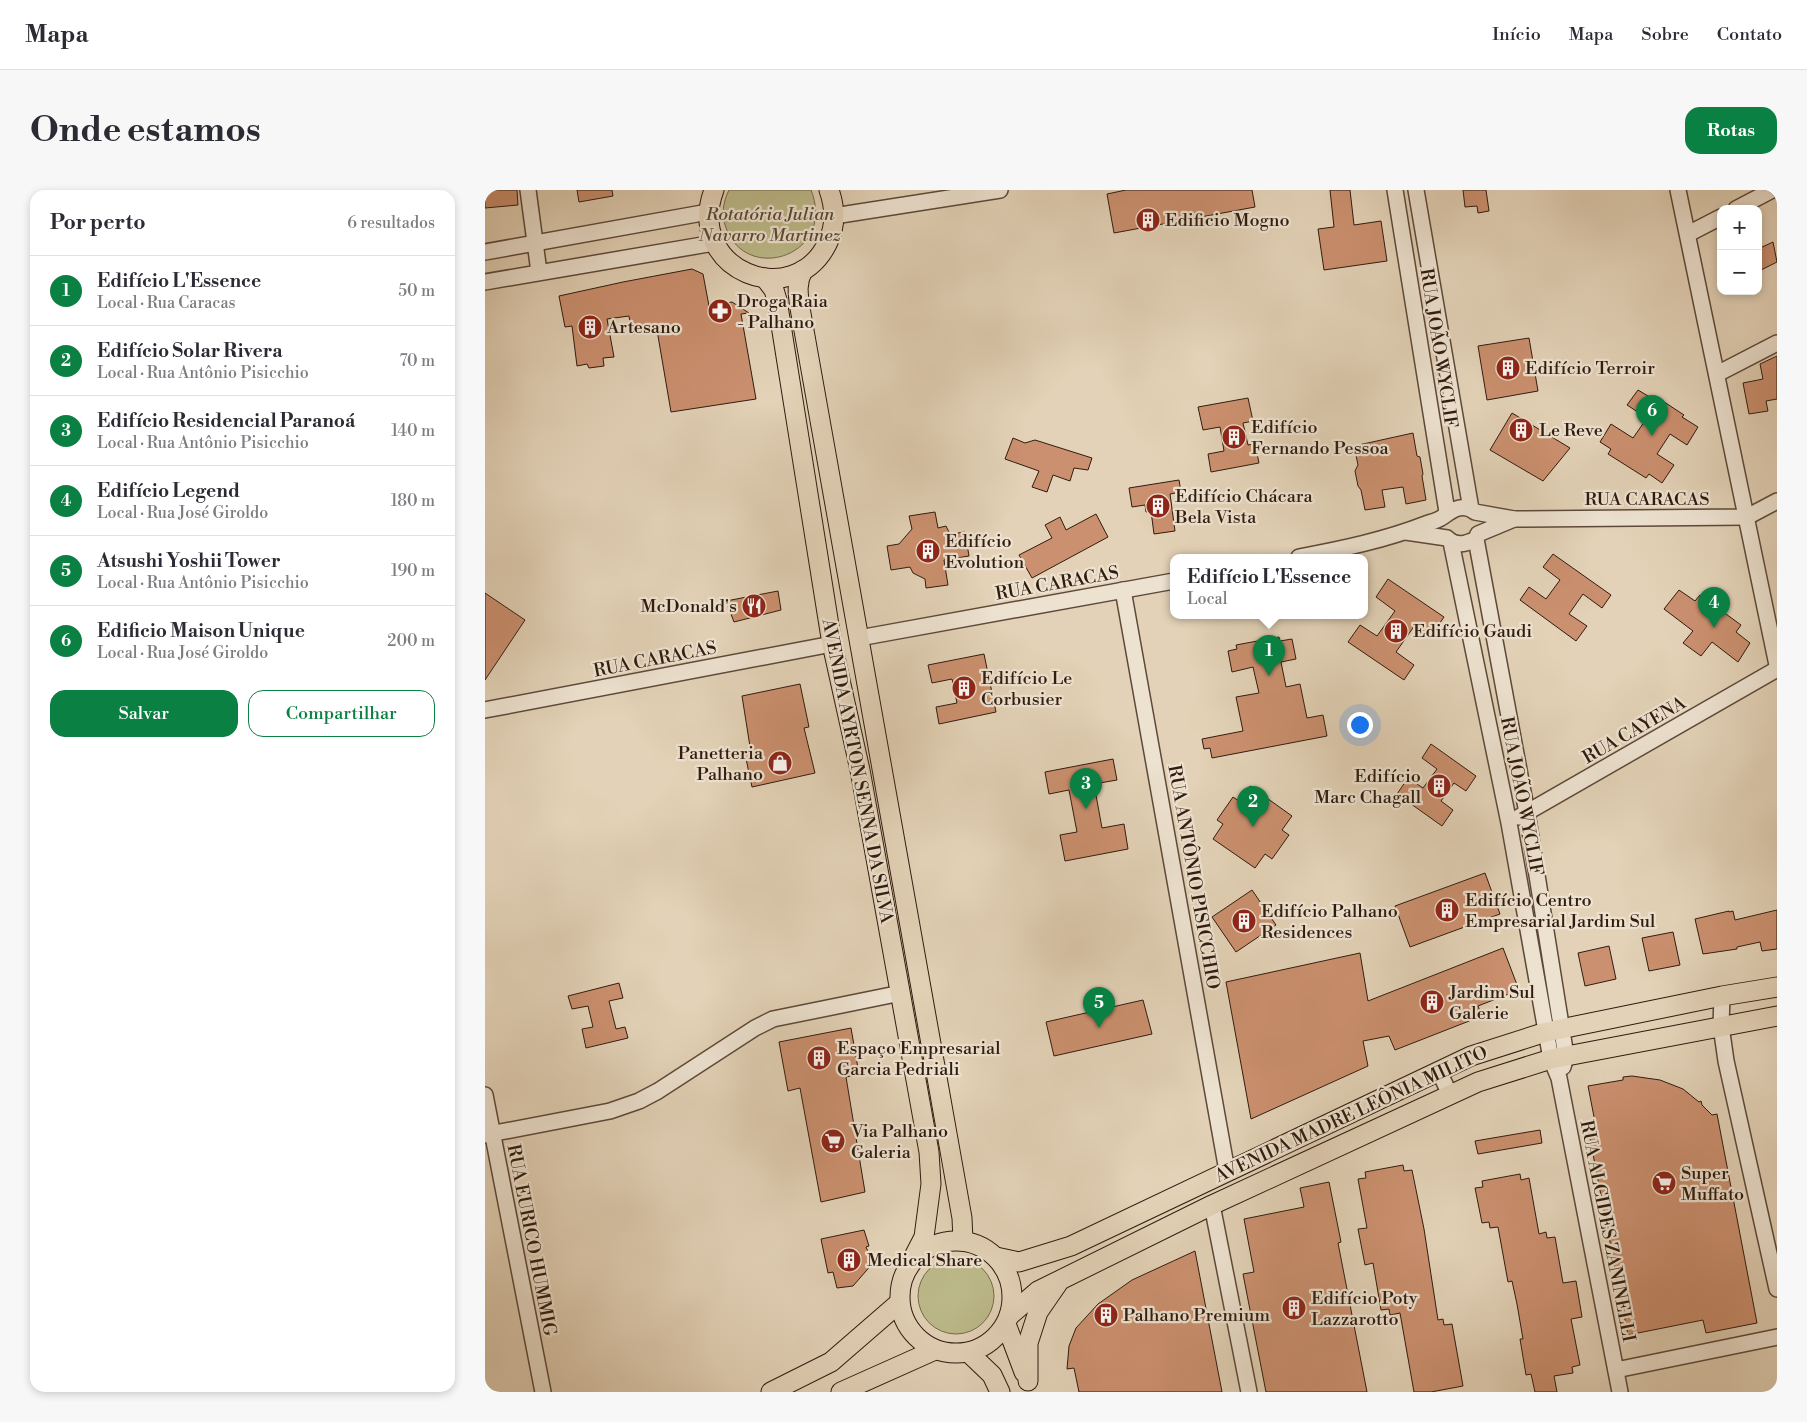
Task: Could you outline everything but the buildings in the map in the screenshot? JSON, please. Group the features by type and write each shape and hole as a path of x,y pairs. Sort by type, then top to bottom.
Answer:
{"main road":[{"path":"714,190 708,212 714,242 719,252 735,267 754,276 765,278 785,277 803,270 812,264 826,247 831,238 834,216 834,207 829,190"},
{"name":"AVENIDA AYRTON SENNA DA SILVA","path":"803,270 798,280 797,292 962,1218 963,1241"},
{"name":"AVENIDA AYRTON SENNA DA SILVA","path":"765,278 774,290 777,300 832,644 860,770 929,1152 931,1184 924,1237 910,1264"},
{"name":"AVENIDA MADRE LEÔNIA MILITO","path":"996,1258 1019,1262 1071,1246 1471,1056 1554,1031 1722,996 1777,987"},
{"name":"AVENIDA MADRE LEÔNIA MILITO","path":"1008,1320 1038,1292 1212,1205 1478,1082 1558,1057 1777,1016"},
{"path":"948,1241 963,1241 981,1247 996,1258 1006,1270 1011,1285 1013,1301 1008,1320 997,1337 984,1347 969,1353 952,1354 935,1350 920,1342 910,1331 903,1318 899,1303 899,1289 903,1276 910,1264 921,1253 934,1245 948,1241"},
{"path":"1029,1387 1028,1343 1038,1312 1059,1282"},
{"path":"771,1392 831,1362 899,1303"},
{"path":"1008,1320 1029,1387"},
{"path":"841,1392 935,1350"},
{"path":"969,1353 992,1375 999,1392"}],"street":[{"path":"528,190 539,272"},
{"path":"834,216 999,190"},
{"name":"RUA JOÃO WYCLIF","path":"1395,190 1445,514 1441,528 1444,536 1449,540 1554,1031"},
{"name":"RUA JOÃO WYCLIF","path":"1416,190 1473,511 1481,523 1477,537 1527,813 1558,1057"},
{"path":"1678,190 1777,667"},
{"path":"1744,205 1772,190"},
{"path":"485,252 708,212"},
{"path":"1687,234 1717,219"},
{"path":"485,282 714,242"},
{"path":"1717,374 1777,342"},
{"name":"RUA CARACAS","path":"1315,554 1347,548 1406,532 1455,508 1514,519 1747,517 1777,501"},
{"name":"RUA CARACAS","path":"1406,532 1463,544 1514,519"},
{"name":"RUA CARACAS","path":"859,638 1170,581"},
{"name":"RUA ANTÔNIO PISICCHIO","path":"1123,590 1227,1171"},
{"name":"RUA CARACAS","path":"485,710 832,644"},
{"name":"RUA CAYENA","path":"1509,823 1777,667"},
{"path":"489,1134 611,1111 639,1101 658,1091 755,1028 773,1019 901,993"},
{"path":"1722,996 1721,1026 1726,1061 1777,1289"},
{"name":"RUA ALCIDES ZANINELLI","path":"1558,1057 1559,1078 1620,1392"},
{"path":"1439,1071 1450,1095"},
{"path":"1406,1086 1417,1110"},
{"name":"RUA EURICO HUMMIG","path":"485,1095 489,1134 543,1392"},
{"path":"1212,1205 1249,1392"},
{"path":"1616,1370 1777,1338"}],"green space":[{"name":"Rotatória Julian Navarro Martinez","path":"729,190 811,190 816,213 812,231 801,246 786,255 769,258 752,255 737,245 726,228 723,209"},
{"path":"956,1258 970,1261 983,1269 991,1282 994,1296 991,1310 983,1323 970,1331 956,1334 942,1331 929,1323 921,1310 918,1296 921,1282 929,1269 942,1261"}],"place":[{"name":"Edificio Mogno","path":"1148,220"},
{"name":"Droga Raia - Palhano","path":"720,311"},
{"name":"Artesano","path":"590,327"},
{"name":"Edifício Terroir","path":"1508,368"},
{"name":"Le Reve","path":"1521,430"},
{"name":"Edificio Maison Unique","path":"1652,436"},
{"name":"Edifício Fernando Pessoa","path":"1234,437"},
{"name":"Edifício Chácara Bela Vista","path":"1158,506"},
{"name":"Edifício Evolution","path":"928,551"},
{"name":"McDonald's","path":"754,606"},
{"name":"Edifício Legend","path":"1714,628"},
{"name":"Edifício Gaudi","path":"1396,631"},
{"name":"Edifício L'Essence","path":"1269,676"},
{"name":"Edifício Le Corbusier","path":"964,688"},
{"name":"Panetteria Palhano","path":"780,763"},
{"name":"Edifício Marc Chagall","path":"1439,786"},
{"name":"Edifício Residencial Paranoá","path":"1086,809"},
{"name":"Edifício Solar Rivera","path":"1253,827"},
{"name":"Edifício Centro Empresarial Jardim Sul","path":"1447,910"},
{"name":"Edifício Palhano Residences","path":"1244,921"},
{"name":"Jardim Sul Galerie","path":"1432,1002"},
{"name":"Atsushi Yoshii Tower","path":"1099,1028"},
{"name":"Espaço Empresarial Garcia Pedriali","path":"819,1058"},
{"name":"Via Palhano Galeria","path":"833,1141"},
{"name":"Super Muffato","path":"1664,1183"},
{"name":"Medical Share","path":"849,1260"},
{"name":"Edifício Poty Lazzarotto","path":"1294,1308"},
{"name":"Palhano Premium","path":"1106,1315"}]}
